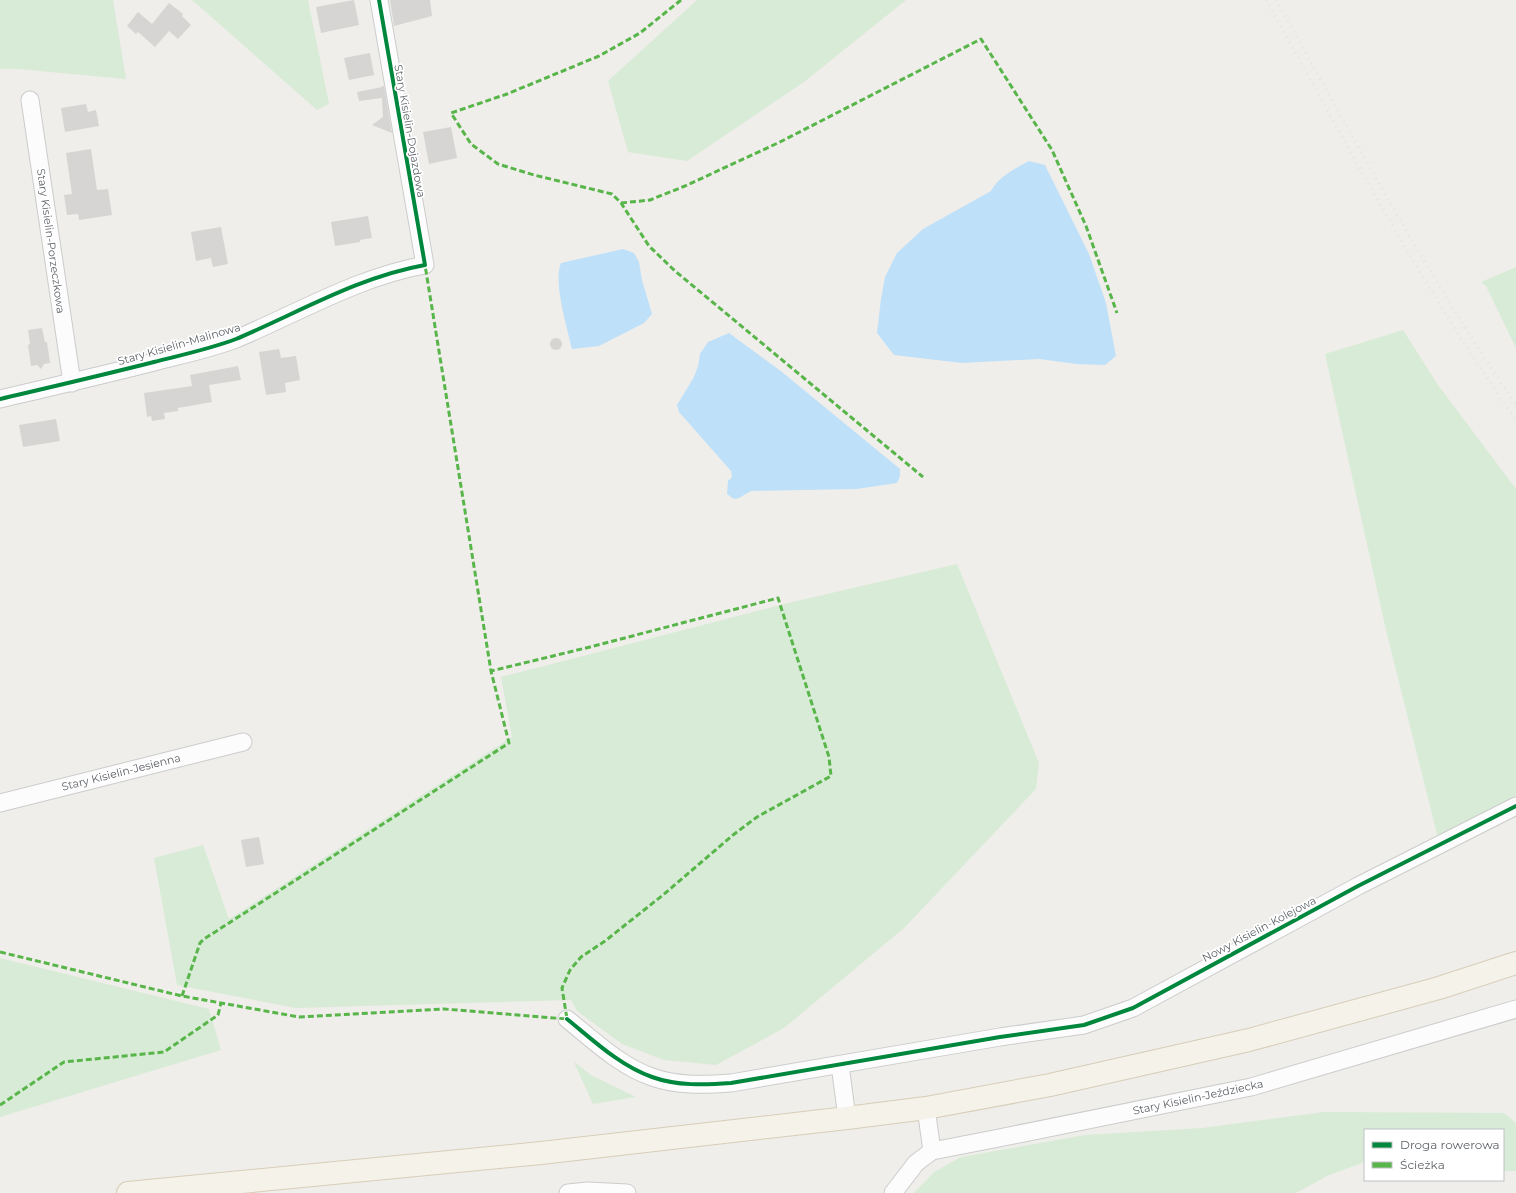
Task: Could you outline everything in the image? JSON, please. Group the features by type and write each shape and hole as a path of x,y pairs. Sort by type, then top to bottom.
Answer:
{"main road":[{"path":"128,1193 541,1153 926,1108 1050,1085 1249,1040 1439,988 1516,963"}],"street":[{"name":"Stary Kisielin-Dojazdowa","path":"379,0 425,265"},
{"name":"Stary Kisielin-Porzeczkowa","path":"30,100 72,383"},
{"name":"Stary Kisielin-Malinowa","path":"0,399 72,383 234,339 358,284 425,265"},
{"name":"Stary Kisielin-Jesienna","path":"0,803 243,742"},
{"name":"Nowy Kisielin-Kolejowa","path":"567,1019 625,1064 652,1077 679,1083 706,1085 731,1083 1084,1024 1133,1008 1358,886 1516,806"},
{"name":"Stary Kisielin-Jeździecka","path":"893,1193 916,1163 932,1151 1251,1087 1516,1009"},
{"path":"840,1065 848,1118"},
{"path":"926,1108 932,1151"},
{"path":"568,1193 626,1193"}],"green space":[{"path":"0,0 113,0 126,79 18,69 0,69"},
{"path":"192,0 308,0 329,104 317,110"},
{"path":"697,0 906,0 804,82 687,161 628,152 608,81"},
{"path":"1516,267 1516,348 1486,286 1481,282"},
{"path":"1403,330 1438,385 1516,489 1516,800 1438,838 1386,630 1325,354"},
{"path":"957,564 1039,763 1036,789 904,928 784,1028 716,1065 664,1060 622,1044 577,1011 571,1000 296,1008 177,985 154,858 203,845 229,919 512,737 501,677 788,603"},
{"path":"0,958 209,1009 221,1050 0,1117"},
{"path":"574,1062 591,1075 636,1097 593,1104"},
{"path":"1324,1112 1504,1113 1516,1123 1516,1171 1504,1171 1504,1129 1364,1129 1364,1162 1329,1175 1296,1193 914,1193 934,1172 961,1157 1085,1135 1202,1128"}],"water":[{"path":"1029,161 1045,165 1089,254 1106,303 1116,356 1105,365 1077,364 1039,359 962,363 894,355 877,333 885,277 897,253 923,229 991,191 1003,177"},
{"path":"623,249 634,253 639,262 642,280 652,314 644,323 599,346 572,349 560,293 559,271 561,263"},
{"path":"729,333 782,372 900,469 900,476 897,483 857,489 751,491 739,498 734,499 727,494 728,481 732,477 731,471 679,412 677,405 694,377 700,354 708,342"}],"building":[{"path":"354,0 359,25 321,33 316,7"},
{"path":"390,0 430,0 432,16 394,26"},
{"path":"169,3 183,14 182,16 191,25 178,39 169,31 155,47 138,32 136,34 127,26 138,12 152,24"},
{"path":"370,53 374,75 349,80 344,58"},
{"path":"384,86 392,133 372,125 383,117 382,98 359,101 357,92"},
{"path":"86,104 88,112 96,110 99,126 65,132 61,108"},
{"path":"451,127 457,158 429,164 423,132"},
{"path":"91,149 97,190 108,189 112,215 79,220 78,214 67,215 64,195 72,194 66,153"},
{"path":"368,216 372,238 360,240 360,242 335,246 331,222"},
{"path":"221,227 228,264 213,267 211,258 196,261 191,232"},
{"path":"42,328 45,342 47,342 50,363 44,364 41,369 37,365 31,366 28,345 30,344 28,330"},
{"path":"554,338 558,338 562,344 558,350 554,350 550,346 550,342"},
{"path":"279,349 281,358 296,356 300,380 285,383 286,392 266,395 259,352"},
{"path":"238,366 241,380 209,385 212,402 178,408 178,411 164,413 165,419 152,421 151,416 147,417 144,393 192,386 190,375"},
{"path":"56,419 60,441 23,447 19,425"},
{"path":"259,837 264,864 246,867 241,840"}],"railway":[{"path":"1266,0 1416,266 1481,370 1516,420"},
{"path":"1276,0 1421,256 1483,356 1516,405"}],"marked path":[{"path":"681,0 640,33 599,56 507,94 451,113 471,144 498,164 534,175 612,194 621,203 649,246 675,271 923,477"},
{"path":"621,203 650,200 685,186 780,142 981,39 1052,150 1086,226 1117,313"},
{"path":"182,996 200,943 204,939 509,743 491,671 425,265"},
{"path":"0,952 182,996 299,1017 444,1009 567,1019 562,988 570,970 581,957 605,941 663,895 733,835 757,817 831,776 829,757 778,598 491,671"},
{"path":"0,1105 64,1062 164,1052 218,1015 221,1003"}],"cycle path":[{"path":"0,399 116,372 216,346 236,339 352,287 376,278 425,265 379,0"},
{"path":"567,1019 607,1052 640,1072 671,1082 701,1084 731,1083 1000,1037 1084,1025 1133,1008 1358,886 1516,806"}]}
